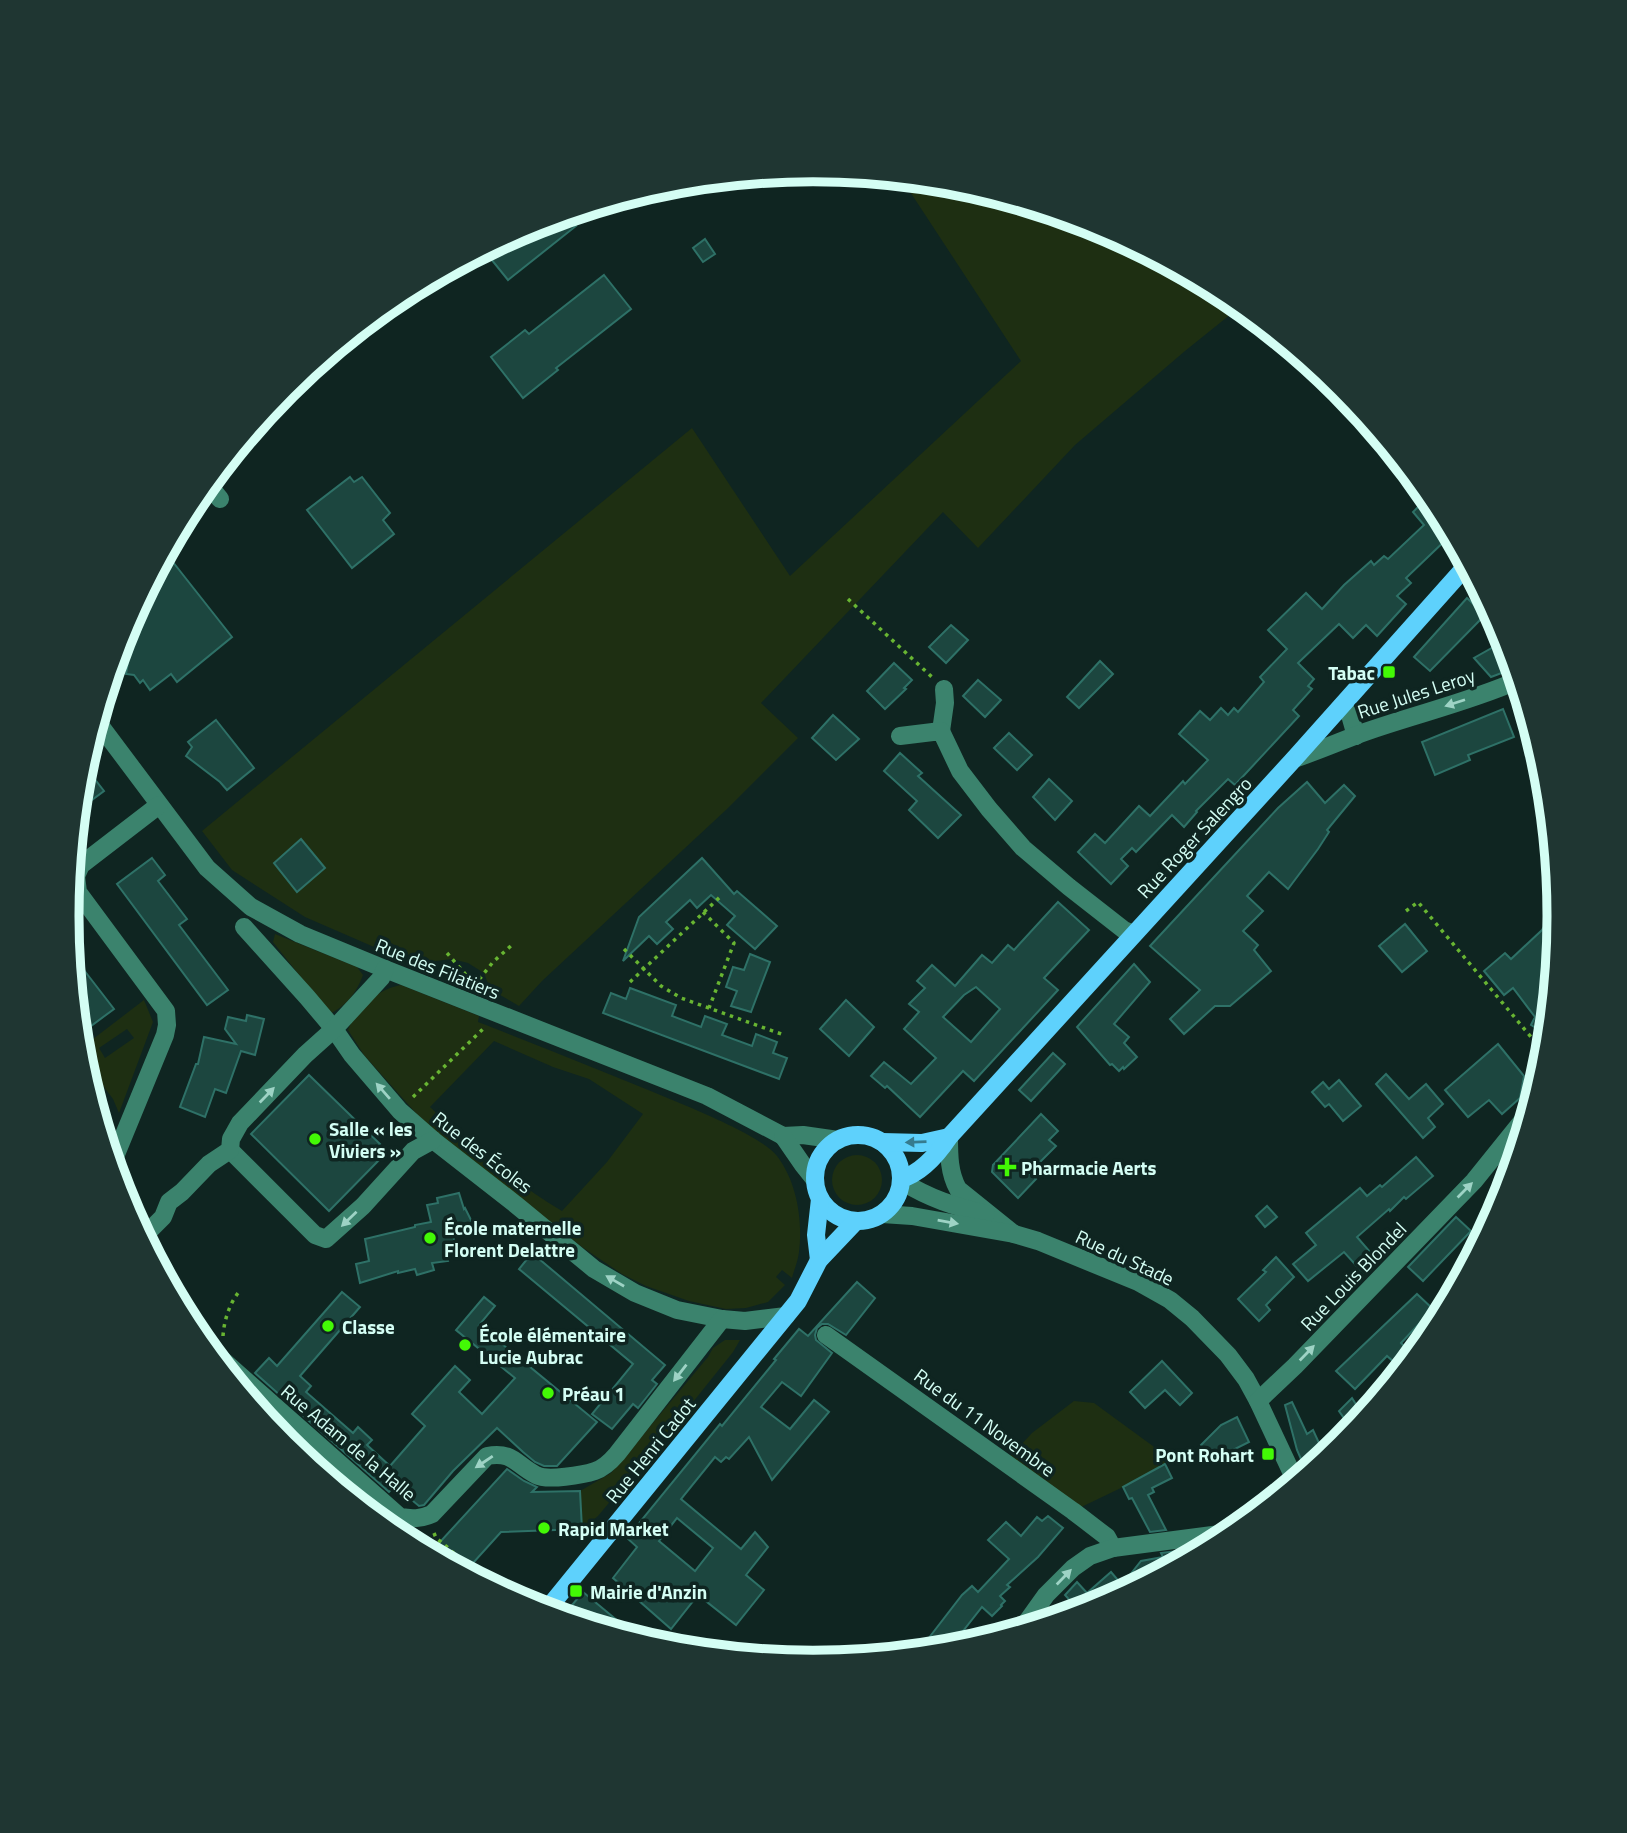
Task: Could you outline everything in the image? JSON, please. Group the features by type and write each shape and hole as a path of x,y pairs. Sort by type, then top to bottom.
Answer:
{"main road":[{"name":"Rue Roger Salengro","path":"901,1180 912,1176 940,1151 949,1137 1294,760 1462,572"},
{"path":"882,1142 896,1158 900,1169 901,1180 895,1200 882,1214 874,1218 856,1222 835,1215 820,1199 815,1172 825,1150 838,1140 856,1135 882,1142 922,1143 949,1137"},
{"path":"819,1260 816,1235 820,1199"},
{"path":"819,1260 856,1222"},
{"name":"Rue Henri Cadot","path":"553,1603 798,1301 819,1260"}],"street":[{"path":"214,492 220,499"},
{"name":"Rue Jules Leroy","path":"1341,707 1350,715 1356,736 1510,683"},
{"path":"944,689 941,731 960,771 989,809 1023,848 1124,930 1134,934"},
{"name":"Rue des Filatiers","path":"103,730 207,868 251,907 300,934 707,1096 783,1136 803,1135 838,1140"},
{"path":"900,736 941,731"},
{"path":"1294,760 1356,736"},
{"path":"80,867 159,805"},
{"path":"79,894 166,1011 165,1035 117,1151"},
{"name":"Rue des Écoles","path":"244,927 334,1029 352,1055 400,1111 594,1269 635,1293 677,1310 722,1320 745,1321 786,1316"},
{"path":"230,1150 231,1139 240,1123 305,1055 334,1029 381,978 385,969"},
{"name":"Rue Louis Blondel","path":"1258,1401 1474,1181 1517,1128"},
{"path":"783,1136 815,1180"},
{"name":"Rue du Stade","path":"949,1137 953,1180 958,1189 1013,1234"},
{"path":"230,1150 315,1235 326,1238 363,1206 413,1151 433,1140"},
{"path":"150,1230 163,1217 169,1202 209,1164 230,1150"},
{"name":"Rue du Stade","path":"901,1180 925,1195 956,1207 993,1216"},
{"name":"Rue du Stade","path":"882,1214 912,1216 1013,1234 1038,1241 1138,1282 1170,1300 1192,1318 1228,1354 1258,1401"},
{"name":"Rue Adam de la Halle","path":"242,1377 400,1517 422,1518 432,1514 487,1456 509,1456 537,1476 549,1479 596,1471 607,1465 722,1320"},
{"name":"Rue du 11 Novembre","path":"826,1335 1073,1511 1107,1537 1113,1548"},
{"path":"1258,1401 1292,1474"},
{"path":"1029,1618 1046,1595 1073,1568 1090,1556 1113,1548 1209,1535"}],"path":[{"path":"848,599 944,689"},
{"path":"630,982 720,897"},
{"path":"1406,911 1418,902 1537,1044"},
{"path":"703,912 734,943 709,1009"},
{"path":"463,1001 493,962 513,944"},
{"path":"624,949 661,986 681,998 785,1035"},
{"path":"447,953 474,985"},
{"path":"400,1111 486,1026 492,1012"},
{"path":"222,1351 223,1328 232,1301 238,1293"},
{"path":"446,1546 463,1562"}],"green space":[{"path":"907,188 1004,207 1095,238 1181,280 1232,313 1075,445 978,548 943,512 761,703 798,738 519,1006 490,989 484,973 468,963 452,959 428,962 381,950 305,917 232,870 202,831 692,428 790,576 1021,361"},
{"path":"275,934 357,967 363,975 351,998 330,1014 273,942"},
{"path":"401,985 479,1016 478,1022 694,1109 771,1149 784,1166 797,1202 800,1240 792,1278 782,1270 776,1277 785,1285 768,1302 746,1308 726,1309 689,1301 646,1286 622,1274 582,1247 422,1120 364,1055 348,1030 362,1007 376,995","holes":["494,1041 553,1067 589,1079 643,1114 607,1162 562,1211 493,1163 430,1107"]},
{"path":"144,1000 153,1022 119,1113 113,1099 97,1078 90,1041","holes":["127,1029 134,1038 105,1058 99,1048"]},
{"path":"847,1156 867,1156 881,1170 881,1190 867,1204 847,1204 833,1190 833,1170"},
{"path":"725,1340 740,1340 697,1397 598,1516 582,1529 580,1491 611,1473 713,1348"},
{"path":"1074,1401 1094,1403 1172,1460 1073,1511 1005,1462 1032,1433"}],"building":[{"path":"573,223 576,226 508,280 490,258"},
{"path":"705,239 715,254 703,262 693,248"},
{"path":"604,275 631,309 556,368 558,370 523,398 491,357 525,330 529,334"},
{"path":"350,477 354,482 362,477 390,513 383,520 394,534 352,568 307,510"},
{"path":"1421,504 1445,541 1406,578 1411,583 1397,596 1406,604 1377,636 1366,625 1353,638 1339,624 1298,663 1314,679 1308,686 1312,689 1293,710 1299,716 1235,785 1228,779 1184,827 1172,815 1136,852 1132,848 1121,859 1128,866 1111,884 1078,852 1095,834 1105,843 1139,806 1150,816 1183,781 1185,784 1208,760 1179,734 1200,711 1210,720 1221,708 1228,715 1234,708 1238,712 1264,682 1260,677 1287,649 1268,630 1306,593 1322,609 1371,561 1374,565 1384,556 1388,559 1424,525 1413,512"},
{"path":"171,560 232,637 177,682 171,674 150,690 143,680 140,683 134,675 126,674 128,662 126,659 135,635"},
{"path":"1467,598 1481,611 1483,617 1430,671 1414,657"},
{"path":"951,625 968,640 946,663 929,647"},
{"path":"1496,646 1506,671 1491,677 1474,658"},
{"path":"1100,661 1113,674 1079,708 1067,697"},
{"path":"894,663 912,680 885,709 867,691"},
{"path":"978,680 1001,700 985,717 963,696"},
{"path":"1503,709 1514,737 1468,755 1470,760 1435,775 1422,742"},
{"path":"833,715 859,739 836,760 812,738"},
{"path":"216,720 254,768 227,790 186,756 192,747 188,742"},
{"path":"1009,733 1032,755 1017,770 994,748"},
{"path":"900,753 922,773 918,776 961,815 938,838 909,810 917,801 884,771"},
{"path":"92,776 104,791 88,803"},
{"path":"1049,779 1072,801 1055,820 1033,797"},
{"path":"1307,782 1325,803 1344,785 1355,796 1327,830 1329,832 1318,849 1288,889 1269,872 1247,896 1263,911 1243,931 1258,945 1254,950 1271,971 1230,1006 1215,1006 1184,1034 1170,1019 1200,990 1150,946 1278,808"},
{"path":"301,839 325,868 297,892 274,863"},
{"path":"152,858 165,875 158,881 187,919 179,925 228,990 207,1005 117,884"},
{"path":"702,858 734,894 737,891 777,926 755,949 727,925 735,916 711,895 697,908 690,900 666,922 673,929 657,944 649,936 623,961 639,917"},
{"path":"1058,902 1089,930 1044,978 1058,990 974,1081 963,1071 920,1117 887,1086 885,1088 871,1076 884,1062 911,1084 936,1058 904,1029 919,1012 909,1004 925,988 917,981 932,965 955,986 982,955 992,963 1008,945 1014,950","holes":["976,987 1000,1009 971,1042 943,1017 964,995"]},
{"path":"1548,920 1547,965 1539,1030 1531,1025 1535,1017 1513,988 1504,995 1484,971 1505,953 1511,959 1542,930"},
{"path":"1405,924 1427,951 1402,972 1379,946"},
{"path":"750,954 770,962 751,1012 731,1006 737,991 726,987 733,967 744,970"},
{"path":"1134,964 1150,982 1114,1024 1129,1037 1124,1043 1137,1057 1119,1071 1110,1065 1077,1027"},
{"path":"80,965 114,1009 91,1026 86,1020"},
{"path":"630,988 676,1005 672,1016 701,1027 705,1016 727,1024 722,1035 752,1046 756,1034 777,1042 773,1053 787,1058 779,1079 603,1013 611,993 626,999"},
{"path":"846,1000 874,1027 849,1056 820,1029"},
{"path":"247,1015 264,1019 255,1055 241,1051 226,1093 215,1089 205,1117 180,1107 198,1064 204,1037 236,1044 225,1029 228,1017 246,1021"},
{"path":"1498,1044 1524,1076 1520,1098 1502,1114 1489,1100 1468,1117 1445,1090"},
{"path":"1053,1053 1065,1064 1031,1101 1019,1090"},
{"path":"1386,1074 1409,1099 1426,1084 1443,1104 1428,1118 1435,1127 1423,1138 1376,1084"},
{"name":"Salle « les Viviers »","path":"309,1075 380,1144 375,1149 383,1156 329,1211 251,1134"},
{"path":"1339,1080 1361,1106 1343,1121 1329,1104 1325,1107 1312,1092 1323,1082 1329,1089"},
{"path":"1041,1114 1058,1131 1049,1140 1056,1146 1029,1173 1036,1179 1018,1198 992,1172 993,1165"},
{"path":"1416,1157 1433,1176 1357,1237 1378,1261 1363,1273 1344,1252 1308,1281 1293,1264 1316,1245 1306,1233 1360,1188 1367,1196 1380,1185 1382,1187"},
{"path":"459,1193 464,1209 476,1230 453,1236 456,1246 445,1248 448,1261 432,1263 434,1270 417,1275 415,1269 398,1271 360,1283 356,1264 369,1261 365,1239 431,1222 427,1205 438,1203 437,1198"},
{"path":"1267,1206 1277,1217 1265,1227 1256,1216"},
{"path":"1456,1217 1471,1231 1423,1281 1408,1267"},
{"path":"532,1253 665,1365 652,1380 657,1384 638,1408 633,1404 612,1429 592,1414 633,1364 519,1269"},
{"path":"1276,1257 1294,1277 1266,1305 1270,1310 1259,1321 1238,1299 1266,1272 1263,1270"},
{"path":"857,1282 875,1298 846,1335 828,1324 817,1328 816,1340 832,1353 801,1396 782,1382 761,1407 790,1429 814,1400 829,1412 772,1480 749,1437 729,1459 726,1457 721,1462 715,1457 681,1499 741,1549 755,1532 768,1547 746,1575 764,1590 736,1625 698,1595 671,1629 613,1578 637,1547 627,1538 720,1424 722,1426 799,1329 808,1336","holes":["677,1518 713,1548 695,1571 659,1541"]},
{"path":"342,1292 360,1307 300,1376 311,1386 306,1392 353,1433 358,1427 372,1440 367,1445 390,1466 425,1426 412,1414 455,1366 470,1380 459,1392 482,1414 515,1378 456,1330 484,1297 495,1306 479,1325 597,1422 557,1466 544,1466 535,1462 497,1428 453,1471 424,1505 419,1506 395,1486 389,1492 255,1373 269,1358 277,1366"},
{"path":"1417,1294 1433,1309 1401,1343 1407,1349 1396,1364 1387,1356 1355,1389 1336,1371"},
{"path":"1162,1361 1192,1393 1180,1405 1165,1390 1145,1408 1130,1392"},
{"path":"1352,1398 1359,1409 1346,1422 1339,1411"},
{"path":"1292,1402 1307,1434 1313,1430 1321,1447 1303,1464 1297,1450 1285,1405"},
{"path":"1237,1417 1249,1442 1209,1462 1201,1445 1221,1425"},
{"path":"1165,1464 1172,1478 1152,1488 1154,1492 1148,1495 1166,1530 1150,1532 1123,1487"},
{"path":"507,1469 537,1487 532,1492 580,1491 582,1529 501,1532 471,1566 436,1547"},
{"path":"1048,1516 1063,1528 1038,1557 1007,1585 1010,1587 1000,1596 1005,1601 1002,1606 992,1616 982,1607 959,1637 931,1641 928,1639 962,1595 972,1586 978,1592 1009,1559 988,1540 1006,1522 1021,1536 1037,1517 1042,1521"},
{"path":"1177,1551 1179,1554 1125,1581 1141,1561 1163,1557 1161,1553"},
{"path":"1111,1572 1120,1583 1072,1604 1065,1595 1077,1582 1087,1593"},
{"path":"583,1592 624,1626 577,1612 569,1609"}],"place":[{"name":"Tabac","path":"1389,672"},
{"name":"Salle « les Viviers »","path":"315,1139"},
{"name":"Pharmacie Aerts","path":"1007,1167"},
{"name":"École maternelle Florent Delattre","path":"430,1238"},
{"name":"Classe","path":"328,1326"},
{"name":"École élémentaire Lucie Aubrac","path":"465,1345"},
{"name":"Préau 1","path":"548,1393"},
{"name":"Pont Rohart","path":"1268,1454"},
{"name":"Rapid Market","path":"544,1528"},
{"name":"Mairie d'Anzin","path":"576,1591"}]}
